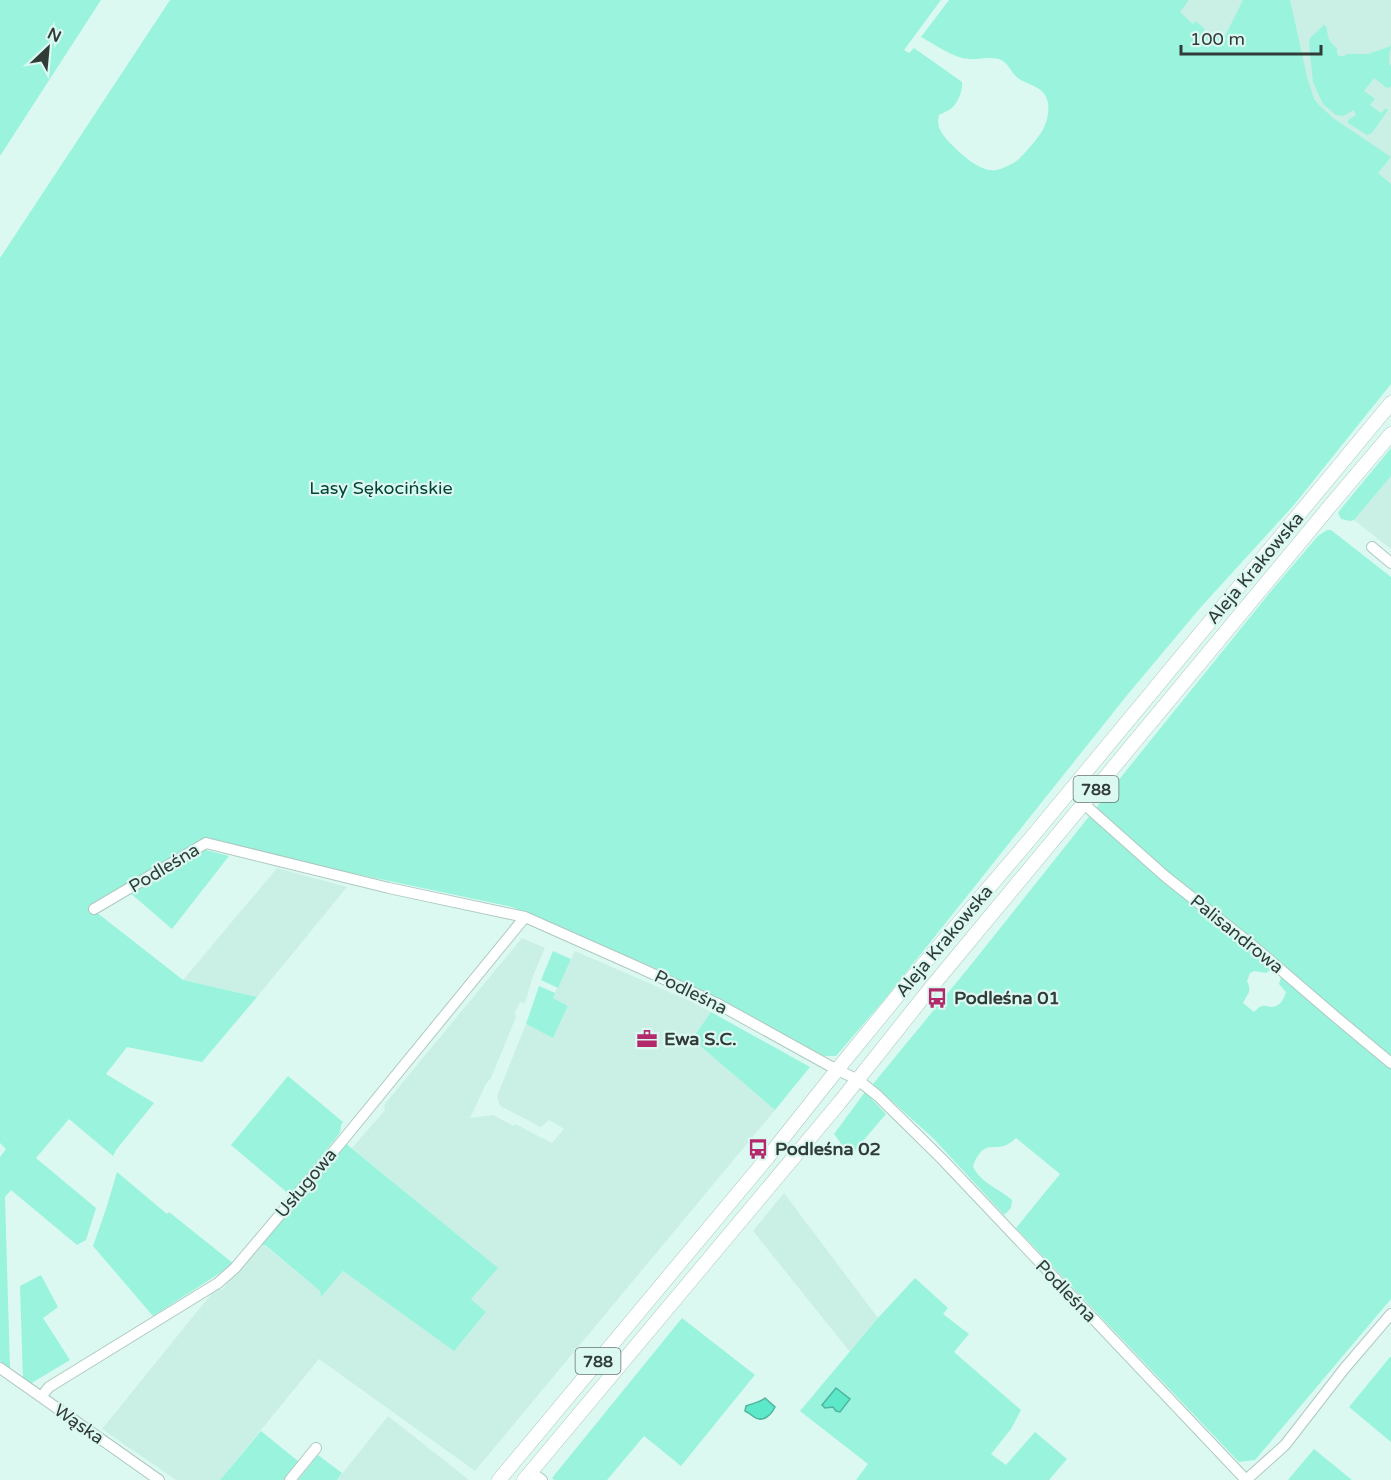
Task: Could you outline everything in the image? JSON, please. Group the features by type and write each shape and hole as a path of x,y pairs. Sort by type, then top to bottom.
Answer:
{"main road":[{"name":"Aleja Krakowska","path":"499,1480 1391,403"},
{"name":"Aleja Krakowska","path":"532,1477 858,1080 928,990 1391,434"}],"street":[{"path":"1372,547 1391,563"},
{"name":"Palisandrowa","path":"1084,804 1166,877 1252,945 1391,1063"},
{"name":"Podleśna","path":"94,909 206,843 389,888 525,917 718,1004 858,1080 878,1096 942,1159 1246,1480"},
{"name":"Usługowa","path":"41,1397 49,1387 218,1283 235,1268 525,917"},
{"path":"1246,1480 1285,1445 1344,1369 1391,1314"},
{"name":"Wąska","path":"0,1368 159,1480"},
{"path":"290,1480 316,1448"}],"shaded area":[{"path":"1156,0 1391,0 1391,184 1175,15"},
{"path":"1391,476 1391,549 1354,520"},
{"path":"277,868 347,887 257,997 183,980"},
{"path":"522,938 545,948 525,1003 520,1002 515,1012 516,1017 491,1078 470,1118 493,1115 552,1143 564,1129 549,1120 541,1127 500,1106 497,1096 526,1024 553,1038 568,1006 552,998 575,951 711,1012 692,1039 775,1110 475,1471 319,1359 220,1480 176,1480 102,1429 217,1287 222,1290 259,1245 264,1245 320,1291 321,1297 343,1271 454,1350 486,1312 471,1299 497,1268 352,1148 385,1110 384,1105"},
{"path":"784,1193 878,1318 850,1352 753,1231"},
{"path":"836,1388 850,1399 840,1412 833,1407 825,1408 822,1405"},
{"path":"765,1398 775,1407 766,1417 757,1419 745,1411 746,1406"},
{"path":"388,1416 469,1480 337,1480"}],"green space":[{"path":"0,0 101,0 0,156"},
{"name":"Lasy Sękocińskie","path":"170,0 941,0 904,50 909,53 914,48 962,82 962,90 957,102 952,108 939,115 939,127 947,140 965,157 990,170 1012,164 1030,147 1045,125 1048,103 1044,93 1018,78 1003,61 994,58 962,58 921,37 949,0 1189,0 1180,12 1193,24 1196,21 1207,34 1210,32 1223,36 1243,0 1290,0 1314,99 1333,118 1391,157 1378,173 1391,184 1391,384 1293,506 1201,607 1128,694 885,999 836,1056 824,1056 659,970 512,907 285,859 208,840 91,908 183,980 257,997 202,1062 127,1047 106,1074 154,1103 113,1156 69,1119 36,1158 96,1208 86,1240 77,1245 11,1190 5,1197 10,1369 0,1361 0,1157 6,1149 0,1143 0,258"},
{"path":"1324,25 1329,40 1337,49 1339,56 1368,54 1391,46 1389,59 1391,87 1387,88 1374,78 1364,91 1375,99 1370,105 1381,113 1386,108 1388,110 1372,133 1367,135 1348,123 1348,120 1356,115 1354,110 1343,116 1336,115 1323,104 1313,82 1310,38"},
{"path":"1391,448 1391,476 1354,520 1341,519 1338,513 1340,510"},
{"path":"1331,530 1391,577 1391,1057 1172,879 1096,808 1272,590 1318,536"},
{"path":"1091,814 1272,969 1266,973 1254,971 1250,973 1247,981 1249,992 1243,1003 1254,1012 1261,1006 1278,1005 1286,992 1279,984 1281,977 1391,1068 1391,1299 1255,1460 1239,1462 1016,1228 1060,1174 1016,1138 1009,1144 982,1151 973,1166 980,1177 1012,1200 1011,1208 1004,1215 934,1139 873,1084"},
{"path":"202,849 229,856 172,929 129,892"},
{"path":"553,951 571,959 558,988 541,980"},
{"path":"539,986 555,993 553,998 568,1006 553,1038 526,1024"},
{"path":"711,1012 810,1067 775,1110 692,1039"},
{"path":"288,1076 343,1122 340,1133 290,1195 231,1145"},
{"path":"865,1092 886,1114 850,1156 834,1134"},
{"path":"344,1142 498,1268 471,1299 486,1312 454,1351 343,1271 321,1297 320,1291 265,1245 259,1245"},
{"path":"117,1172 167,1214 169,1212 234,1264 153,1316 93,1246"},
{"path":"41,1275 58,1307 43,1318 70,1360 30,1384 23,1380 20,1286"},
{"path":"915,1278 948,1308 943,1314 969,1334 954,1352 1021,1410 1011,1429 991,1454 1006,1465 1035,1432 1067,1459 1049,1480 856,1480 868,1464 800,1411 878,1318"},
{"path":"682,1318 755,1375 681,1466 644,1436 607,1480 554,1480 552,1478"},
{"path":"1391,1357 1391,1442 1349,1407"},
{"path":"261,1431 298,1461 284,1480 220,1480"},
{"path":"1314,1449 1352,1480 1288,1480"},
{"path":"318,1455 342,1473 337,1480 298,1480"}],"place":[{"name":"Podleśna 01","path":"937,998"},
{"name":"Ewa S.C.","path":"647,1039"},
{"name":"Podleśna 02","path":"758,1149"}]}
